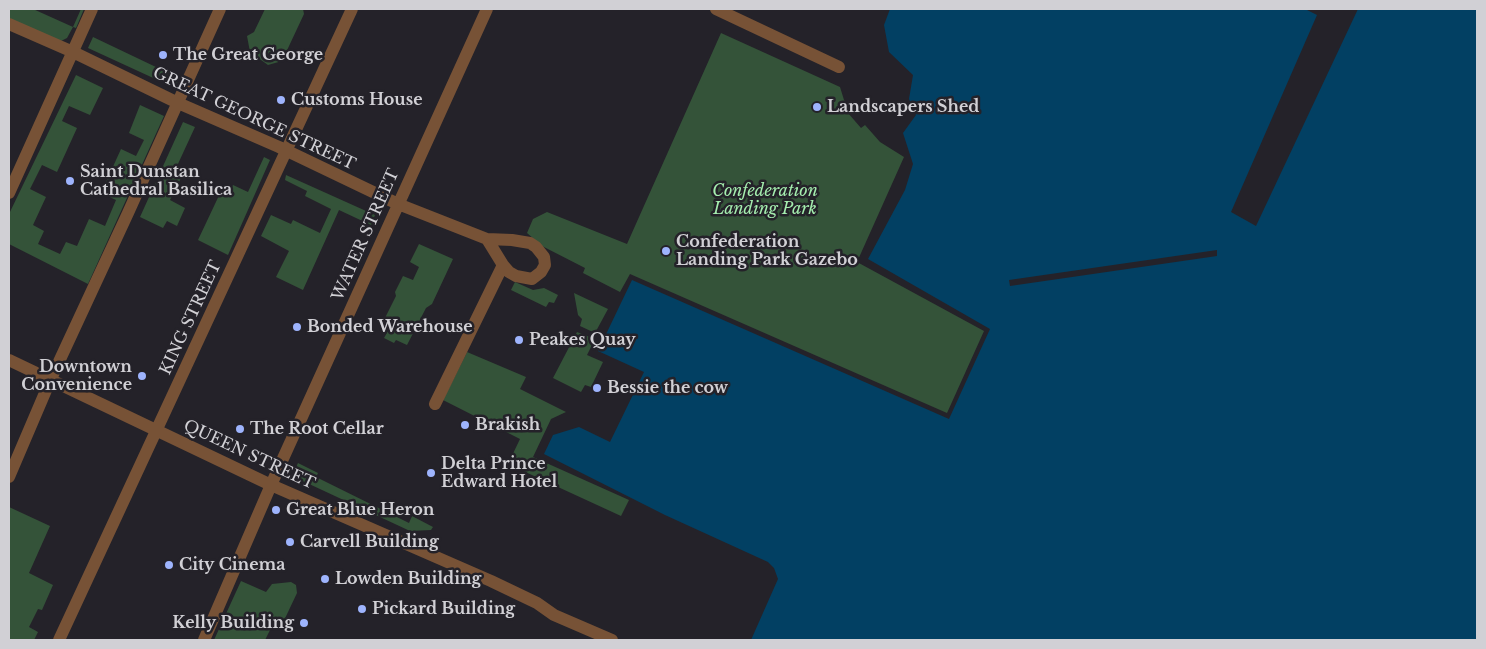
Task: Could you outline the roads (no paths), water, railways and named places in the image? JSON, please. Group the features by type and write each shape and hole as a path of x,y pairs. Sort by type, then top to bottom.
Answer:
{"street":[{"path":"9,193 92,9"},
{"path":"9,477 50,381 220,9"},
{"name":"KING STREET","path":"59,640 352,9"},
{"name":"WATER STREET","path":"204,640 271,485 487,9"},
{"path":"716,9 756,26 839,67"},
{"name":"GREAT GEORGE STREET","path":"9,24 73,52 178,103 286,150 398,204 487,239 530,243 541,252 545,265 541,272 532,279 516,276 503,265 487,239"},
{"path":"435,404 503,265"},
{"name":"QUEEN STREET","path":"9,360 271,485 480,576 537,603 554,614 612,640"}],"water":[{"path":"890,9 1305,9 1317,15 1231,212 1256,226 1358,9 1477,9 1477,640 751,640 778,579 774,568 768,562 665,515 544,454 553,435 579,427 610,442 644,372 598,351 632,280 949,419 990,329 868,259 905,190 913,164 903,133 916,115 909,99 913,75 889,52 884,25"}],"place":[{"name":"The Great George","path":"163,55"},
{"name":"Customs House","path":"281,100"},
{"name":"Landscapers Shed","path":"817,107"},
{"name":"Saint Dunstan Cathedral Basilica","path":"70,181"},
{"name":"Confederation Landing Park Gazebo","path":"666,251"},
{"name":"Bonded Warehouse","path":"297,327"},
{"name":"Peakes Quay","path":"519,340"},
{"name":"Downtown Convenience","path":"142,376"},
{"name":"Bessie the cow","path":"597,388"},
{"name":"Brakish","path":"465,425"},
{"name":"The Root Cellar","path":"240,429"},
{"name":"Delta Prince Edward Hotel","path":"431,473"},
{"name":"Great Blue Heron","path":"276,510"},
{"name":"Carvell Building","path":"290,542"},
{"name":"City Cinema","path":"169,565"},
{"name":"Lowden Building","path":"325,579"},
{"name":"Pickard Building","path":"362,609"},
{"name":"Kelly Building","path":"304,623"}],"park label":[{"name":"Confederation Landing Park","path":"765,200"}]}
